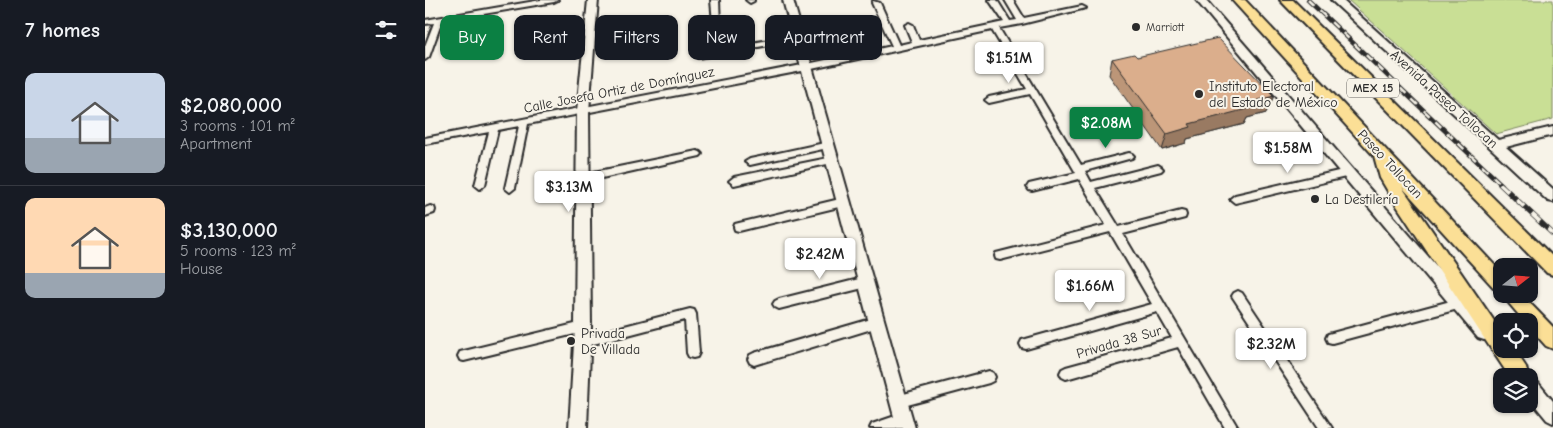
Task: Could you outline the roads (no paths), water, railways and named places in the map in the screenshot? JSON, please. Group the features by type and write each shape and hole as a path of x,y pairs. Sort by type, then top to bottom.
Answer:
{"highway":[{"name":"Paseo Tollocan","path":"1238,0 1493,275"},
{"name":"MEX 15","path":"1286,0 1552,266"},
{"path":"1377,149 1388,178 1493,335"},
{"path":"1518,303 1553,340"}],"main road":[{"path":"578,428 583,326 583,111 593,0"},
{"path":"788,0 792,15"},
{"path":"1201,0 1514,368"},
{"name":"Avenida Paseo Tollocan","path":"1336,0 1553,197"},
{"path":"805,60 905,424"},
{"path":"1496,145 1553,131"},
{"path":"1538,396 1553,414"}],"street":[{"path":"484,12 487,0"},
{"path":"425,22 554,0"},
{"path":"715,0 716,15"},
{"path":"993,0 1009,25"},
{"path":"1009,0 1022,22"},
{"path":"876,3 897,48"},
{"name":"Calle Josefa Ortiz de Domínguez","path":"425,141 807,67 1082,8"},
{"path":"425,57 439,19"},
{"path":"909,25 917,44"},
{"path":"995,28 1232,428"},
{"path":"989,100 1033,91"},
{"path":"510,188 524,122"},
{"path":"480,185 494,128"},
{"path":"750,162 829,145"},
{"path":"584,178 697,154"},
{"path":"1032,187 1129,156"},
{"path":"734,181 833,160"},
{"path":"1089,186 1159,169"},
{"path":"1235,199 1347,173"},
{"path":"739,227 844,202"},
{"path":"1000,256 1181,215"},
{"path":"779,304 867,282"},
{"path":"1238,296 1326,428"},
{"path":"1332,338 1458,304"},
{"path":"1026,344 1161,306"},
{"path":"582,342 690,314 693,353"},
{"path":"754,359 878,322"},
{"path":"463,356 583,326"},
{"name":"Privada 38 Sur","path":"1066,373 1180,341"},
{"path":"899,402 989,377"},
{"path":"876,428 905,424"}],"railway":[{"path":"1308,0 1502,185"},
{"path":"1500,184 1553,234"}],"place":[{"name":"Marriott","path":"1136,27"},
{"name":"Instituto Electoral del Estado de México","path":"1199,94"},
{"name":"La Destilería","path":"1315,199"},
{"name":"Privada De Villada","path":"571,341"}]}
